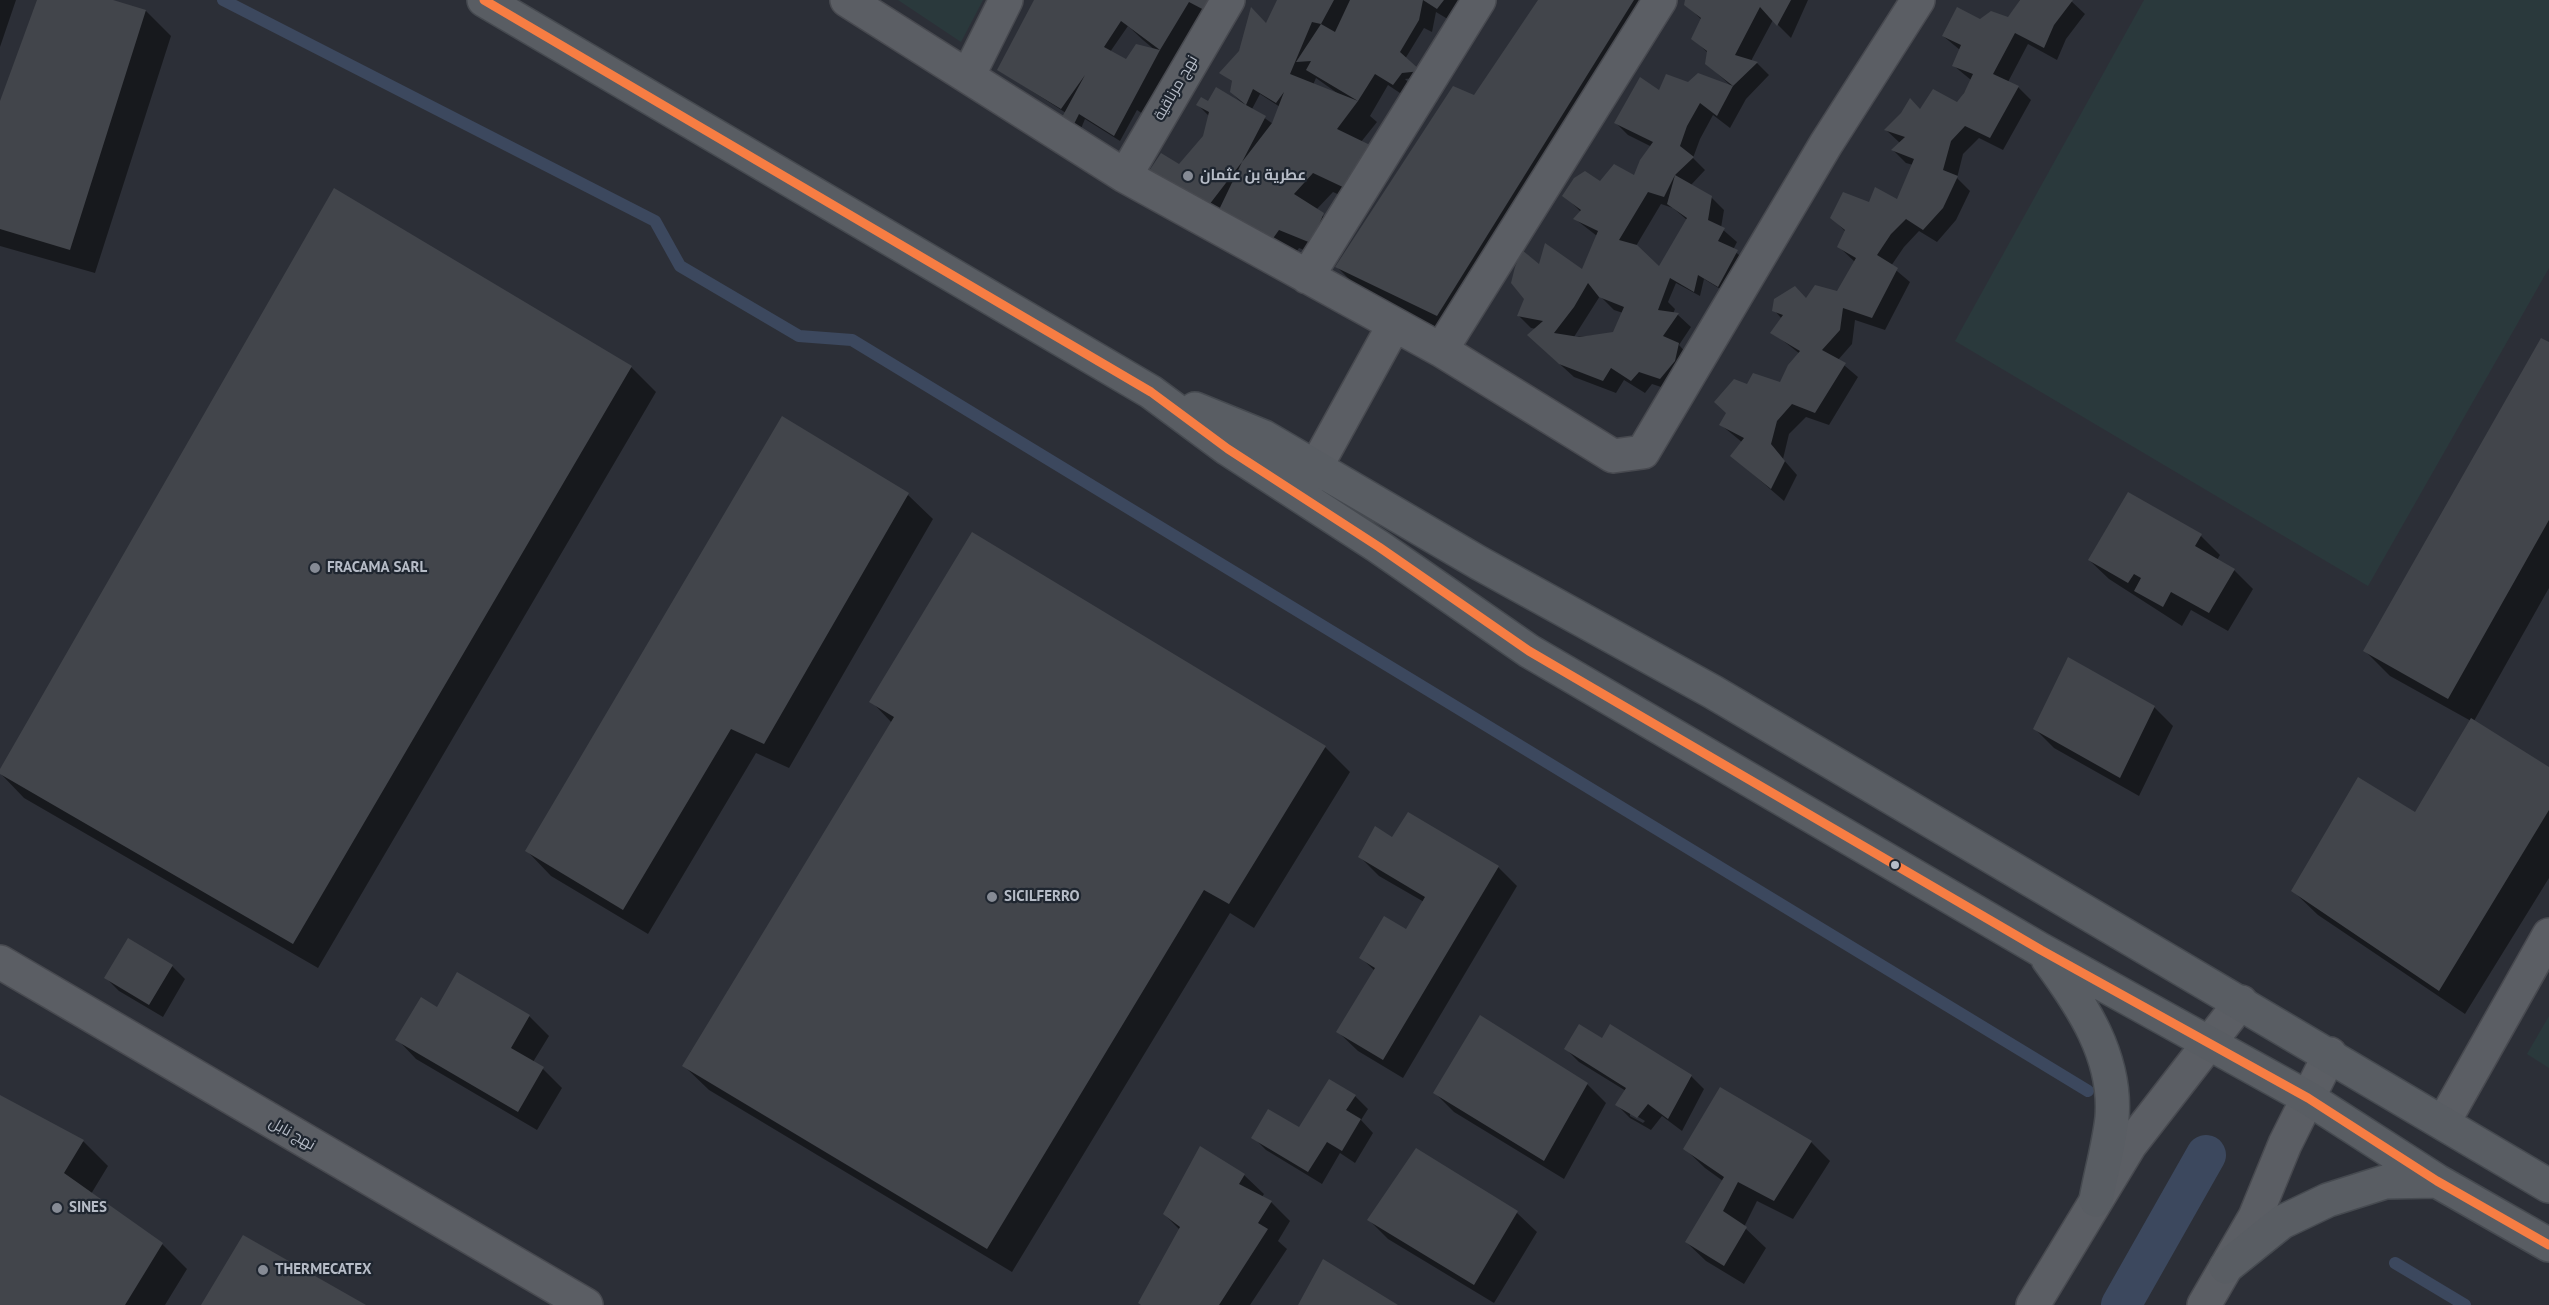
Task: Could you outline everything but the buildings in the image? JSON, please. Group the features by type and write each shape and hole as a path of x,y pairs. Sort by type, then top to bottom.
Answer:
{"street":[{"path":"484,0 1151,392 1299,498 1379,547 1529,651 2042,950 2308,1098 2437,1181 2549,1245"},
{"path":"848,0 1125,177 1441,350 1613,456 1643,452 1826,144 1918,0"},
{"path":"968,76 1006,0"},
{"name":"نهج مرناقية","path":"1125,177 1228,0"},
{"path":"1307,277 1479,0"},
{"path":"1441,350 1660,0"},
{"path":"1299,498 1394,325"},
{"path":"1151,392 1264,437 1479,563 1713,692 2330,1054 2549,1186"},
{"path":"2443,1123 2549,935"},
{"path":"2042,950 2081,1004 2103,1051 2112,1091 2112,1119 2096,1200"},
{"name":"نهج نابل","path":"0,962 586,1305"},
{"path":"2033,1305 2130,1145 2241,1002"},
{"path":"2204,1305 2255,1217 2330,1054"},
{"path":"2226,1267 2282,1222 2328,1200 2385,1182 2437,1181"}],"shaded area":[{"path":"898,0 983,0 961,42"},
{"path":"2144,0 2549,0 2549,268 2368,586 1955,341"},
{"path":"2549,1016 2549,1068 2527,1054"}],"waterway":[{"path":"223,0 655,221 680,266 799,336 852,340 2088,1091"},
{"path":"2121,1305 2206,1155"},
{"path":"2395,1263 2465,1305"}],"transit line":[{"path":"484,0 1151,392 1228,449 1379,547 1529,651 2041,950 2308,1098 2437,1181 2549,1245"}],"place":[{"name":"عطرية بن عثمان","path":"1188,176"},
{"name":"FRACAMA SARL","path":"315,568"},
{"name":"SICILFERRO","path":"992,897"},
{"name":"SINES","path":"57,1208"},
{"name":"THERMECATEX","path":"263,1270"}]}
